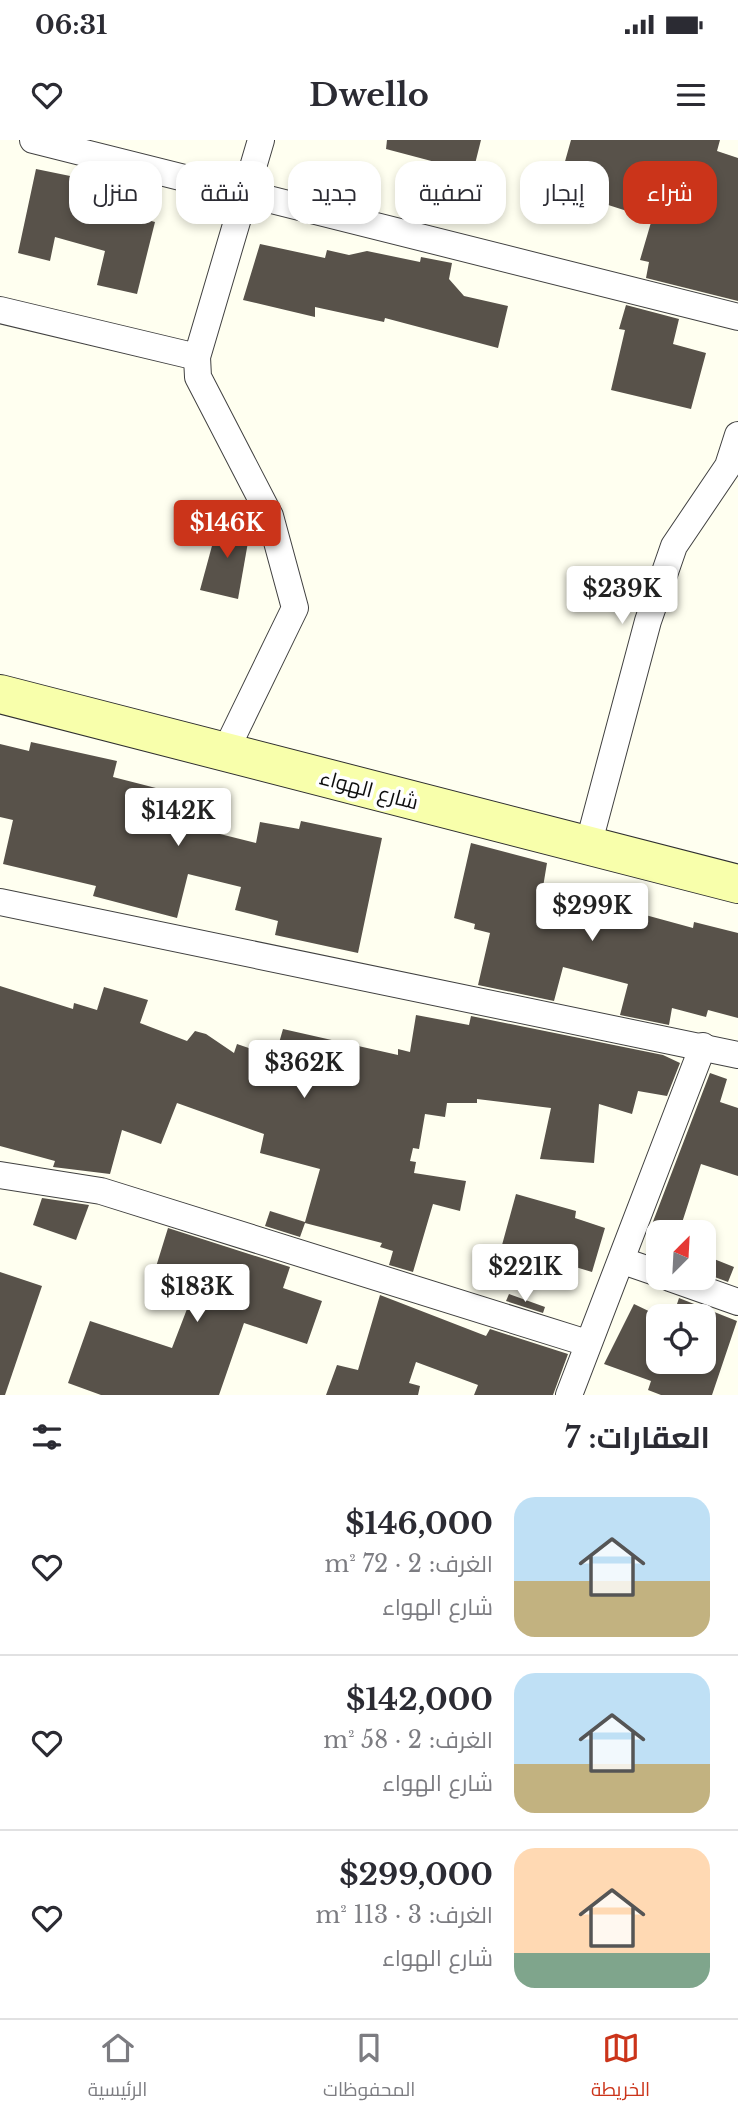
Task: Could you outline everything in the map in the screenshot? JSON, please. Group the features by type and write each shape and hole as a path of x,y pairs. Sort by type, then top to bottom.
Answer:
{"street":[{"path":"33,140 176,177"},
{"path":"255,161 261,140"},
{"path":"274,202 738,317"},
{"path":"225,752 295,608 270,516 198,377 197,357 237,224"},
{"path":"0,310 197,357"},
{"path":"587,846 648,621 674,547 728,466 738,435"},
{"name":"شارع الهواء","path":"0,694 738,884"},
{"path":"0,902 738,1055"},
{"path":"569,1395 587,1343 623,1261 703,1046"},
{"path":"0,1175 101,1191 587,1343"},
{"path":"623,1261 646,1269"},
{"path":"704,1290 738,1302"}],"building":[{"path":"387,140 481,140 476,161 431,161 386,149"},
{"path":"571,140 720,140 717,151 738,158 738,301 646,278 649,262 640,260 651,224 717,224 717,161 623,161 623,210 609,205 609,161 565,161"},
{"path":"36,169 69,176 69,224 154,224 137,294 97,285 105,251 55,237 50,261 18,253"},
{"path":"260,244 325,258 327,250 349,255 367,251 420,262 421,257 452,263 449,279 464,296 508,306 498,348 385,318 384,322 315,307 315,317 243,300"},
{"path":"626,305 679,319 673,344 706,353 691,409 611,390 625,330 619,329"},
{"path":"219,520 251,525 238,599 200,590"},
{"path":"31,742 117,761 113,777 191,797 184,825 256,843 260,822 299,829 301,821 382,838 358,953 275,935 278,921 235,910 241,887 188,874 177,918 93,896 96,886 3,864 13,820 0,817 0,744 29,751"},
{"path":"471,843 547,863 543,887 693,928 694,922 738,933 738,1018 708,1010 706,1017 672,1008 669,1025 620,1015 628,984 563,967 554,1001 478,985 490,933 474,929 475,924 454,918"},
{"path":"0,986 73,1009 74,1003 97,1010 104,987 148,1000 140,1023 187,1041 195,1031 206,1034 234,1053 237,1044 275,1057 283,1029 398,1055 398,1049 410,1052 416,1015 469,1025 471,1016 663,1055 680,1063 667,1096 638,1091 632,1114 599,1104 594,1163 540,1159 551,1108 477,1099 477,1103 447,1103 445,1117 425,1114 419,1149 413,1148 410,1161 416,1162 414,1173 466,1181 460,1211 433,1204 413,1272 389,1265 393,1251 380,1247 382,1243 305,1223 300,1237 265,1226 270,1211 305,1222 320,1169 260,1153 264,1134 177,1103 161,1144 122,1130 110,1174 53,1167 55,1161 0,1146"},
{"path":"710,1073 727,1079 720,1102 738,1108 738,1176 701,1164 683,1220 654,1220"},
{"path":"516,1194 576,1211 575,1218 605,1228 592,1272 502,1245"},
{"path":"42,1198 89,1205 76,1240 33,1225"},
{"path":"168,1228 290,1267 283,1288 322,1301 307,1344 244,1323 219,1395 101,1395 68,1383 90,1321 172,1348 197,1283 155,1270"},
{"path":"716,1260 734,1267 728,1282 716,1278"},
{"path":"0,1272 42,1286 5,1395 0,1395"},
{"path":"509,1294 545,1307 543,1313 506,1301"},
{"path":"380,1295 486,1336 490,1329 568,1354 553,1395 474,1395 478,1385 416,1362 409,1383 420,1386 418,1395 326,1395 337,1365 358,1370"},
{"path":"679,1298 694,1304 677,1304"},
{"path":"634,1304 646,1310 646,1374 716,1374 716,1313 737,1321 712,1395 661,1395 648,1390 651,1381 604,1364"}]}
